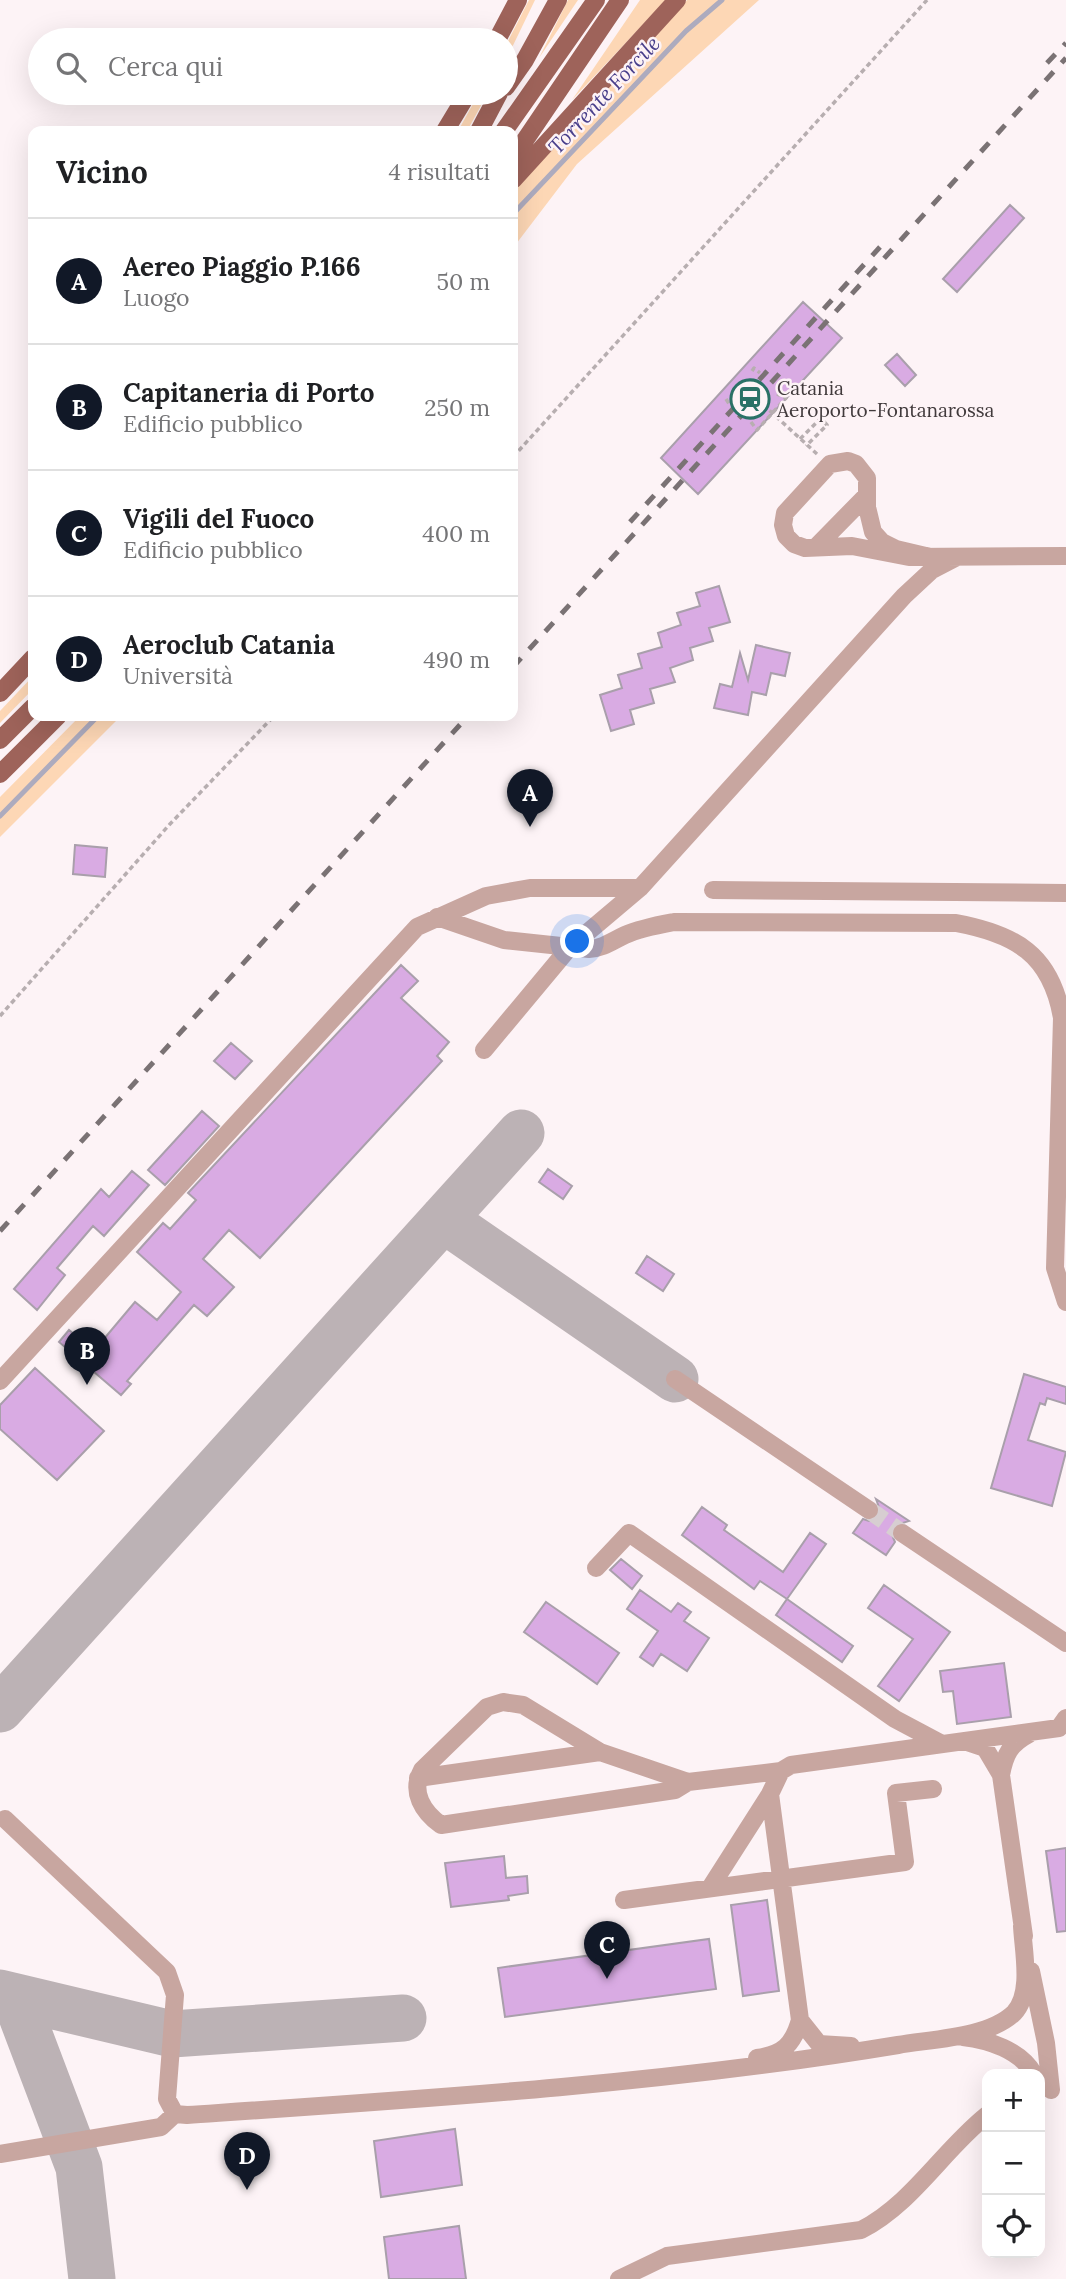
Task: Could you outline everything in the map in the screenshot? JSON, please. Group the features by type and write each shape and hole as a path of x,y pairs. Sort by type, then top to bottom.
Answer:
{"main road":[{"path":"503,28 518,0"},
{"path":"518,54 545,0"},
{"path":"518,70 558,0"},
{"path":"508,126 596,0"},
{"path":"518,151 620,0"},
{"path":"518,175 677,0"},
{"path":"449,126 461,105"},
{"path":"481,126 493,105"},
{"path":"0,693 28,663"},
{"path":"0,740 28,712"},
{"path":"0,774 53,721"}],"street":[{"path":"930,557 896,549 882,542 869,521 867,478 856,464 848,461 830,464 785,513 783,525 786,536 794,544 805,548 852,546 893,556 930,557 1066,556"},
{"path":"816,547 866,496"},
{"path":"484,1050 569,947 640,888 904,596 932,570 957,557"},
{"path":"0,1381 417,927 486,896 530,888 640,888"},
{"path":"713,890 1066,893"},
{"path":"437,916 504,940 569,947 602,948 625,935 674,922 956,923 993,930 1019,942 1045,970 1058,996 1062,1018 1055,1268 1066,1303"},
{"path":"675,1379 869,1510"},
{"path":"902,1533 1066,1643"},
{"path":"596,1568 629,1534 895,1719 942,1744"},
{"path":"688,1782 600,1752 523,1705 503,1702 487,1707 422,1770 418,1778 419,1800 428,1816 441,1825 675,1790 688,1782 781,1770 791,1765 1035,1731 1064,1724"},
{"path":"880,1753 896,1742 899,1726 895,1719"},
{"path":"1035,1731 1014,1742 1005,1756 1001,1775 1022,1926 1046,2043 1052,2089"},
{"path":"964,1741 985,1748 1001,1775"},
{"path":"418,1778 600,1752"},
{"path":"710,1888 771,1794 781,1770"},
{"path":"624,1900 905,1862 896,1793 933,1789"},
{"path":"615,2080 772,2055 787,2048 800,2020 771,1794"},
{"path":"5,1819 167,1972 175,1995 167,2099 175,2114"},
{"path":"960,2037 1013,2013 1022,2000 1025,1979 1022,1926"},
{"path":"800,2020 819,2043 831,2046 901,2044"},
{"path":"0,2154 161,2127 175,2114 507,2093 801,2062 901,2044 960,2037 985,2039 1011,2052 1031,2069"},
{"path":"1046,2043 1060,2056 1066,2057"},
{"path":"619,2279 667,2256 842,2235 860,2230 875,2223 900,2201 982,2120"}],"path":[{"path":"518,451 927,0"},
{"path":"752,370 754,368 760,373"},
{"path":"736,388 739,385 744,390"},
{"path":"751,422 757,430 786,398 777,394"},
{"path":"726,399 730,405"},
{"path":"757,399 763,409 772,413 806,446 828,425 821,418 800,439"},
{"path":"0,1016 170,824 269,721"}],"shaded area":[{"path":"529,0 535,0 518,35 518,28 515,28"},
{"path":"568,0 578,0 539,58"},
{"path":"640,0 666,0 572,100"},
{"path":"687,0 759,0 577,164 518,241 518,186 545,151"},
{"path":"472,105 481,105 470,126 461,126"},
{"path":"28,681 28,694 0,723 0,711"},
{"path":"75,721 116,721 0,837 0,797"}],"building":[{"path":"1010,205 1024,218 957,292 943,279"},
{"path":"803,302 842,338 698,494 661,458"},
{"path":"897,354 916,375 905,386 885,365"},
{"path":"719,586 730,622 709,628 713,641 690,648 693,660 670,668 675,682 650,689 654,703 630,710 634,724 611,731 600,695 622,688 618,675 642,668 638,654 662,647 658,633 681,625 677,613 700,606 696,593"},
{"path":"756,645 790,653 785,676 771,673 766,695 752,692 748,715 714,708 720,684 732,687 740,653 748,680"},
{"path":"75,845 107,848 105,877 73,874"},
{"path":"401,965 418,981 401,998 449,1042 437,1056 442,1061 260,1258 229,1230 203,1259 234,1287 207,1316 194,1305 127,1381 131,1384 121,1395 59,1342 69,1330 81,1340 85,1336 98,1346 135,1302 157,1320 181,1292 137,1252 163,1223 170,1229 196,1200 188,1193"},
{"path":"231,1043 252,1061 235,1079 214,1061"},
{"path":"202,1111 219,1126 165,1185 148,1170"},
{"path":"548,1169 572,1186 563,1199 539,1182"},
{"path":"132,1171 149,1185 104,1236 93,1226 57,1268 65,1275 37,1310 14,1289 101,1189 109,1197"},
{"path":"647,1256 674,1274 663,1291 636,1273"},
{"path":"35,1368 104,1431 57,1480 0,1429 0,1405"},
{"path":"1024,1374 1066,1387 1066,1404 1047,1398 1045,1405 1040,1403 1028,1440 1066,1452 1052,1506 991,1488"},
{"path":"876,1499 909,1521 893,1526 891,1533 895,1542 886,1555 853,1533 863,1519 869,1521 878,1517 880,1510"},
{"path":"702,1507 727,1525 724,1530 783,1572 810,1533 826,1544 787,1599 760,1581 754,1589 682,1535"},
{"path":"621,1559 642,1576 632,1589 610,1570"},
{"path":"884,1585 950,1632 899,1701 878,1686 913,1639 868,1608"},
{"path":"640,1590 671,1612 678,1603 691,1612 684,1621 709,1638 687,1671 661,1654 653,1666 640,1657 658,1631 627,1609"},
{"path":"787,1599 853,1646 842,1662 776,1615"},
{"path":"546,1602 619,1653 597,1684 524,1632"},
{"path":"1004,1663 1011,1717 957,1724 953,1691 943,1692 940,1671"},
{"path":"1066,1848 1066,1931 1057,1932 1046,1851"},
{"path":"504,1856 506,1878 527,1876 528,1893 508,1896 509,1900 451,1907 445,1863"},
{"path":"767,1900 779,1991 743,1996 731,1905"},
{"path":"709,1939 716,1989 505,2017 498,1968"},
{"path":"455,2129 462,2185 381,2197 374,2141"},
{"path":"459,2226 466,2279 389,2279 384,2237"}],"waterway":[{"name":"Torrente Forcile","path":"518,209 686,31 722,0"},
{"name":"Torrente Forcile","path":"0,816 93,721"}],"taxiway":[{"path":"0,1709 521,1133"},
{"path":"443,1219 675,1379"},
{"path":"0,1993 172,2034 403,2018"},
{"path":"8,1995 20,2011 79,2167 92,2279"}],"tunnel":[{"path":"869,1510 902,1533"}],"railway":[{"path":"1047,63 1066,43"},
{"path":"518,661 1066,58"},
{"path":"630,522 880,247"},
{"path":"0,1231 463,721"}],"place":[{"name":"Catania Aeroporto-Fontanarossa","path":"750,399"},
{"name":"Aereo Piaggio P.166","path":"530,827"},
{"name":"Capitaneria di Porto","path":"87,1385"},
{"name":"Vigili del Fuoco","path":"607,1979"},
{"name":"Aeroclub Catania","path":"247,2190"}]}
